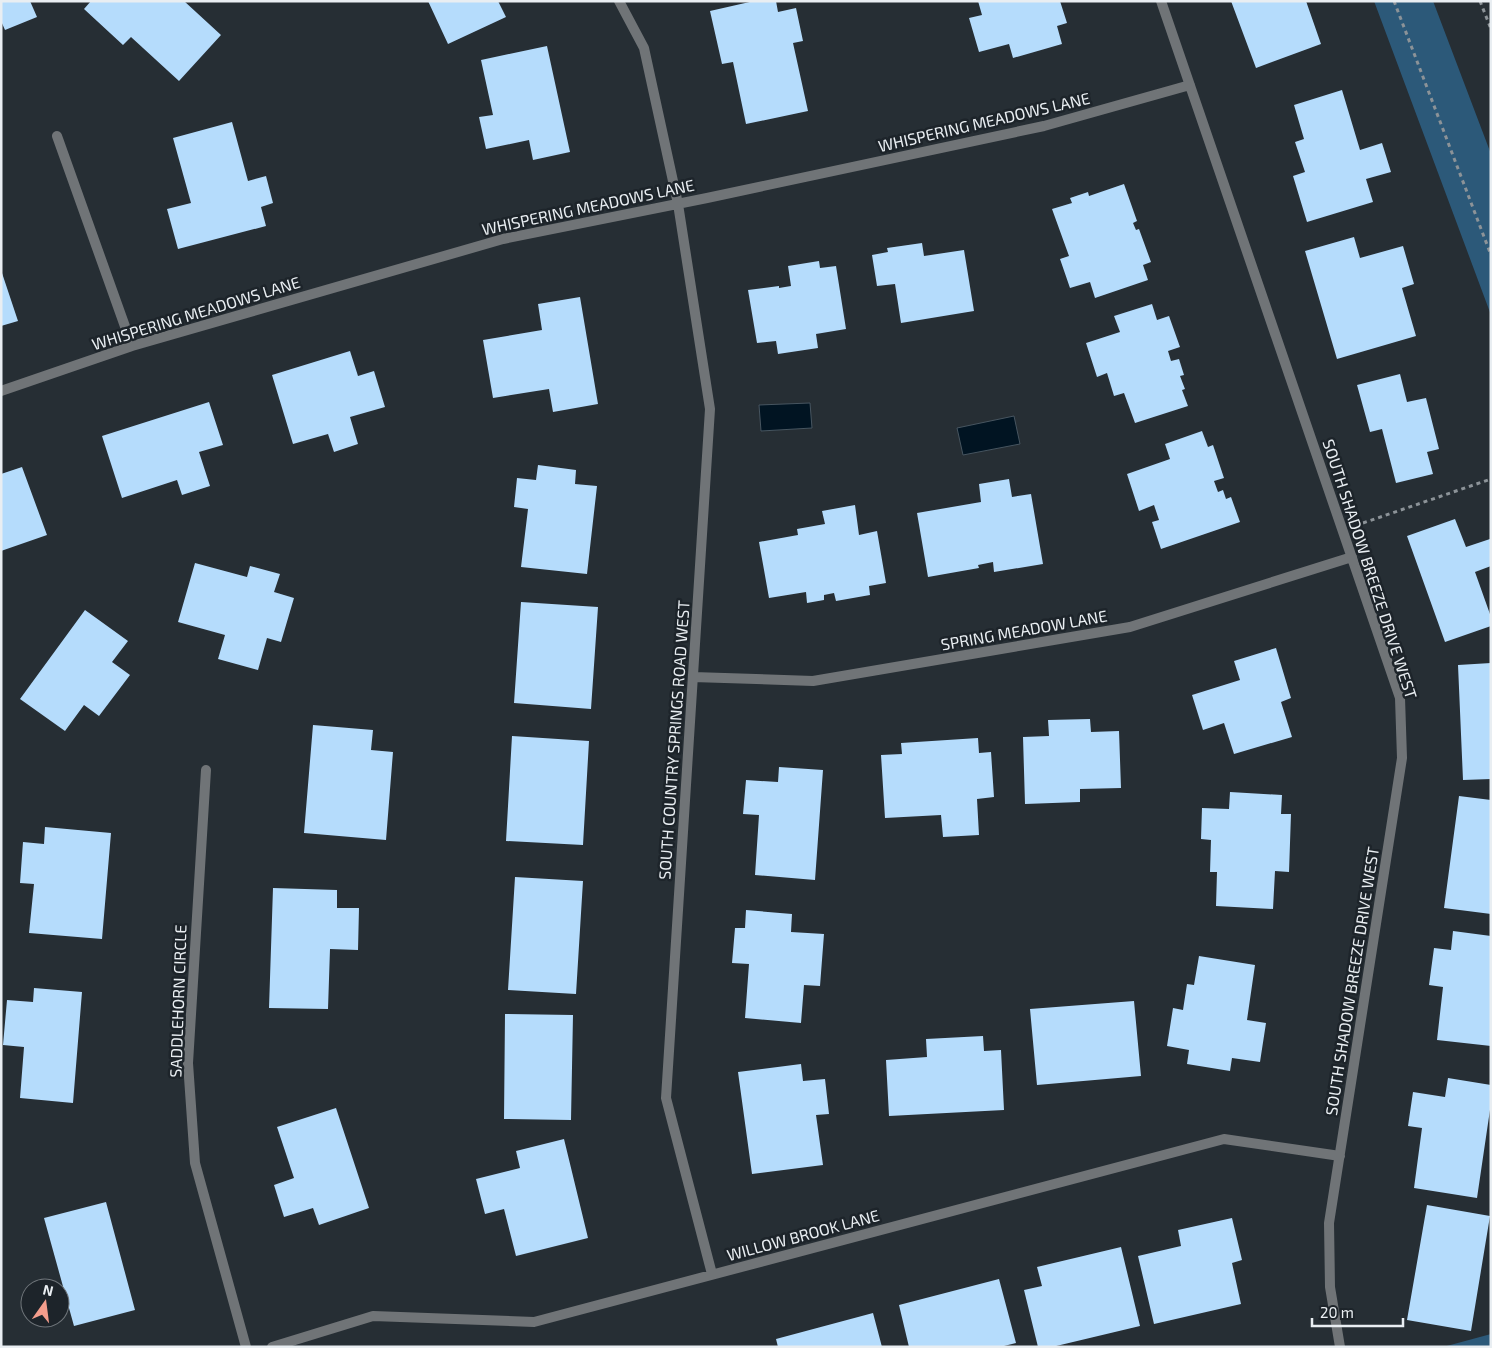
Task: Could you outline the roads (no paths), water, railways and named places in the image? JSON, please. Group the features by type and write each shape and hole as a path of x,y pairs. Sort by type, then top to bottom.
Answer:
{"street":[{"name":"SOUTH COUNTRY SPRINGS ROAD WEST","path":"619,1 644,48 678,204 710,409 666,1098 712,1274"},
{"name":"SOUTH SHADOW BREEZE DRIVE WEST","path":"1161,1 1400,698 1402,758 1329,1223 1330,1287 1340,1347"},
{"name":"WHISPERING MEADOWS LANE","path":"1,391 132,346 503,239 678,204 1044,126 1190,85"},
{"path":"57,136 132,346"},
{"name":"SPRING MEADOW LANE","path":"693,677 813,682 1130,626 1352,557"},
{"name":"SADDLEHORN CIRCLE","path":"206,770 188,1063 195,1163 246,1347"},
{"name":"WILLOW BROOK LANE","path":"272,1347 373,1316 534,1322 1224,1139 1340,1156"}]}
